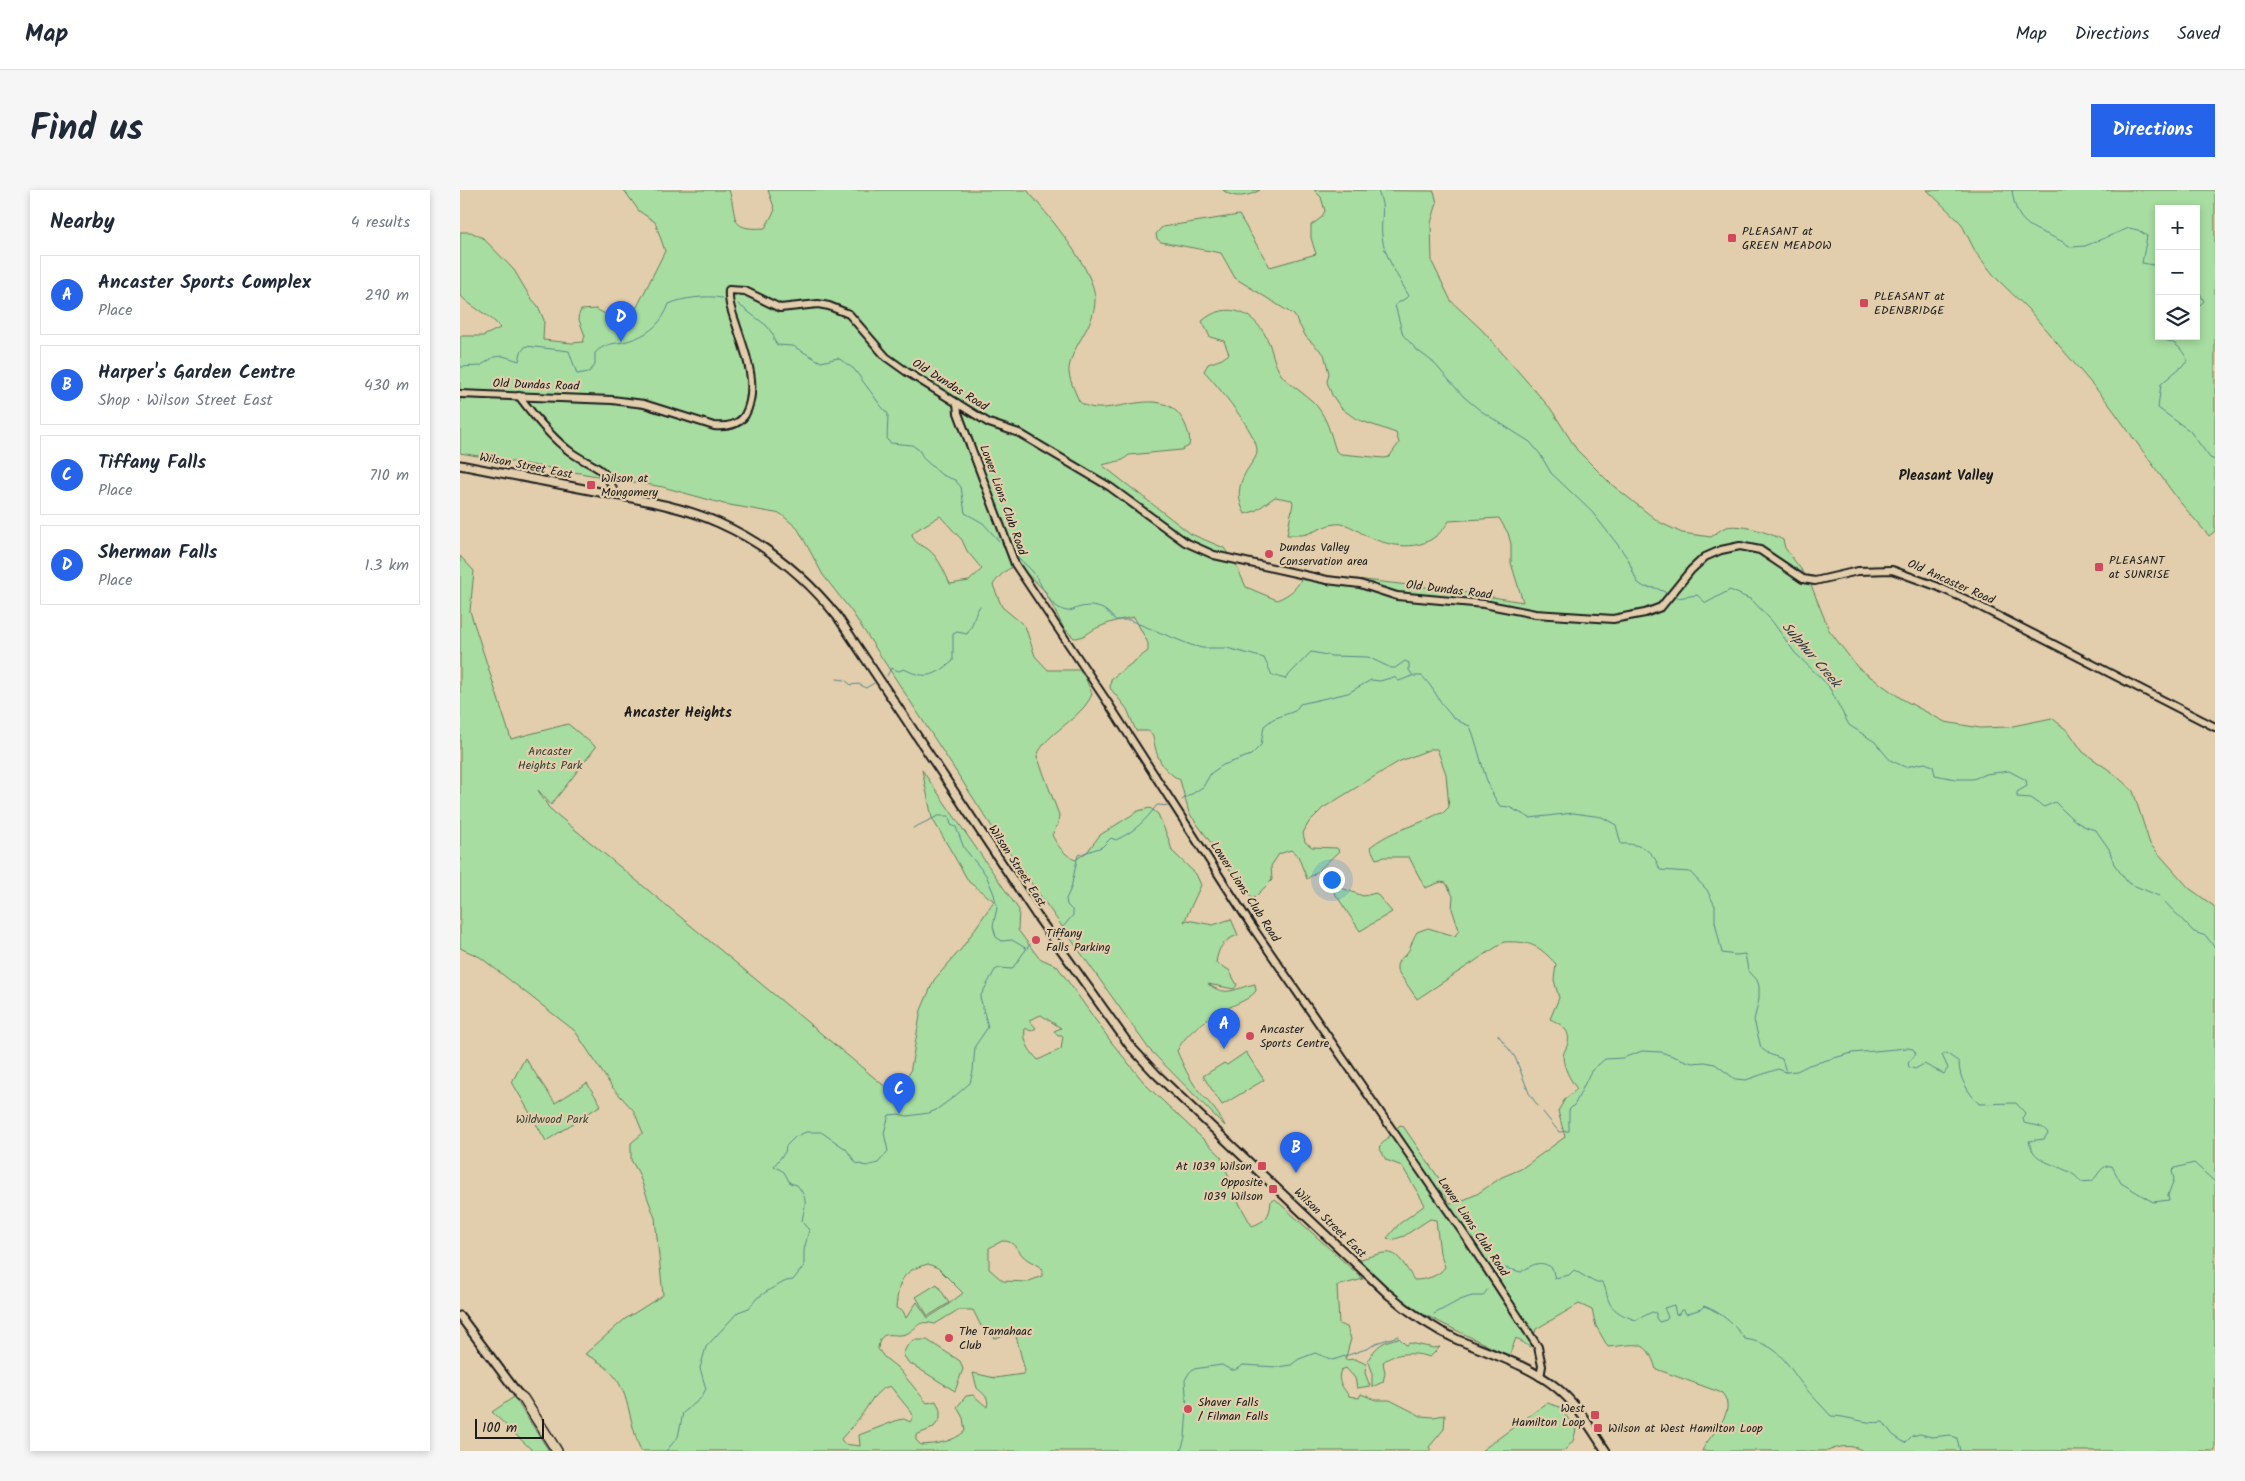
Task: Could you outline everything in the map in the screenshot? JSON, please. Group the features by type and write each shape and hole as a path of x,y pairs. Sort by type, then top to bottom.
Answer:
{"highway":[{"path":"519,1395 523,1398 557,1451"},
{"path":"519,1395 519,1401 552,1451"},
{"path":"543,1429 561,1451"}],"main road":[{"name":"Wilson Street East","path":"460,465 668,506 718,522 759,544 787,564 819,595 837,616 1037,916 1130,1046 1156,1074 1388,1294 1415,1317 1455,1338 1540,1377 1567,1397 1589,1424 1606,1451"},
{"path":"460,1316 519,1395"}],"street":[{"name":"Old Dundas Road","path":"460,394 626,401 644,404 700,422 724,427 734,424 742,419 747,410 752,390 729,297 729,290 745,291 780,308 818,304 840,309 855,320 886,357 989,423 1019,432 1110,487 1185,542 1214,555 1327,580 1360,584 1397,596 1484,604 1535,614 1622,619 1655,610 1669,599 1677,588"},
{"path":"519,396 554,436 572,453 608,475 615,495"},
{"name":"Lower Lions Club Road","path":"957,403 958,413 1015,564 1110,706 1251,925 1414,1160 1538,1347 1542,1366 1540,1377"},
{"name":"Old Ancaster Road","path":"1677,588 1691,570 1705,558 1721,550 1740,546 1760,550 1803,579 1814,581 1858,571 1892,570 1965,599 2215,727"}],"green space":[{"path":"624,190 729,190 734,215 739,224 745,227 765,228 775,210 768,190 1027,190 1079,258 1093,288 1095,300 1092,318 1075,350 1069,368 1071,380 1079,401 1090,407 1103,408 1148,402 1163,404 1175,410 1185,424 1189,435 1189,446 1181,450 1129,455 1123,460 1102,465 1191,534 1224,548 1236,565 1246,587 1277,600 1294,590 1304,573 1443,589 1523,602 1511,563 1511,544 1508,533 1499,518 1449,521 1442,531 1424,543 1404,546 1382,542 1349,526 1340,524 1327,526 1302,535 1287,535 1292,500 1275,497 1255,511 1245,514 1239,494 1241,482 1256,455 1256,443 1244,422 1204,371 1208,364 1222,359 1229,354 1224,341 1210,337 1202,321 1212,314 1231,310 1249,317 1257,324 1269,343 1281,374 1311,400 1320,411 1327,423 1336,451 1341,454 1389,457 1399,443 1396,433 1356,419 1341,408 1332,395 1327,382 1329,373 1324,354 1306,337 1294,315 1235,278 1221,253 1161,242 1157,239 1156,234 1162,227 1239,215 1270,267 1316,254 1311,238 1311,225 1321,218 1325,211 1321,197 1314,190 1434,191 1437,203 1431,223 1432,262 1451,301 1482,330 1551,409 1577,450 1611,484 1659,522 1682,533 1711,537 1724,528 1737,526 1771,534 1783,540 1785,548 1809,580 1829,630 1858,668 1902,699 1945,722 1980,728 2008,727 2052,718 2069,732 2083,752 2112,772 2133,791 2150,844 2189,888 2215,907 2215,1451 1863,1451 1846,1446 1828,1451 1702,1451 1725,1416 1727,1408 1722,1393 1656,1369 1648,1352 1640,1345 1608,1347 1596,1326 1592,1310 1579,1304 1536,1329 1530,1347 1516,1338 1509,1356 1423,1314 1400,1298 1358,1260 1379,1254 1392,1254 1402,1261 1414,1280 1431,1277 1445,1267 1440,1253 1436,1220 1430,1219 1404,1236 1392,1240 1387,1238 1399,1224 1425,1205 1402,1166 1386,1160 1379,1147 1400,1125 1403,1126 1438,1177 1448,1202 1454,1204 1477,1194 1502,1177 1521,1169 1565,1137 1558,1111 1565,1099 1577,1089 1568,1074 1563,1055 1568,1044 1568,1034 1560,1025 1550,1019 1559,998 1554,980 1556,964 1539,948 1521,942 1504,942 1417,999 1397,970 1399,961 1409,950 1417,932 1428,928 1455,936 1459,930 1452,909 1453,896 1446,883 1441,882 1425,888 1409,857 1384,857 1376,859 1370,847 1395,832 1443,813 1449,807 1446,774 1437,749 1431,749 1398,762 1323,808 1309,822 1303,833 1305,842 1312,847 1337,848 1339,851 1307,879 1298,856 1291,850 1279,854 1271,866 1272,880 1253,899 1230,870 1220,862 1211,843 1189,813 1180,780 1171,774 1161,762 1151,733 1149,731 1136,731 1127,709 1110,688 1111,679 1148,651 1148,643 1134,617 1107,624 1084,636 1074,638 1063,627 1045,591 1019,566 1015,566 1001,575 993,585 1002,607 1025,626 1035,656 1048,670 1079,670 1085,677 1092,694 1080,711 1048,740 1037,756 1059,815 1058,824 1052,835 1064,853 1075,860 1087,852 1100,835 1138,811 1150,808 1158,814 1172,851 1196,874 1201,885 1184,922 1187,920 1213,925 1231,919 1238,935 1222,945 1216,963 1229,970 1237,985 1234,989 1208,984 1221,990 1231,991 1255,984 1256,991 1247,999 1199,1025 1177,1051 1192,1081 1216,1111 1225,1126 1149,1049 1000,839 852,612 823,575 798,529 781,514 724,504 663,487 460,453 460,336 483,336 500,328 493,320 460,295 460,232 471,232 483,238 514,270 530,297 538,306 544,320 543,340 572,343 583,342 585,336 578,317 581,310 596,309 615,319 624,319 637,307 665,251 655,222 639,211","holes":["940,516 962,540 967,551 982,569 969,581 950,584 936,557 916,542 912,534"]},
{"path":"1223,190 1260,190 1251,194 1236,196"},
{"path":"1927,190 2215,190 2215,531 2209,536 2179,501 2108,403 2028,309 1997,279 1976,253 1961,223"},
{"name":"Ancaster Heights Park","path":"460,556 474,571 470,611 511,739 568,724 596,747 551,805 538,790 549,808 888,1089 910,1073 921,1010 934,980 962,948 994,901 969,882 932,818 922,770 1019,910 1018,930 1039,958 1057,966 1112,1043 1147,1086 1220,1155 1240,1205 1252,1226 1261,1222 1266,1217 1270,1211 1271,1201 1275,1199 1363,1279 1337,1286 1339,1324 1347,1327 1351,1339 1345,1360 1355,1359 1366,1364 1365,1373 1370,1386 1357,1388 1355,1378 1346,1368 1341,1370 1340,1381 1349,1396 1359,1398 1361,1394 1376,1400 1390,1400 1421,1416 1445,1415 1444,1429 1429,1447 1431,1451 641,1451 620,1384 601,1363 585,1354 625,1319 663,1295 655,1218 638,1172 631,1160 631,1143 643,1133 634,1111 612,1087 575,1031 480,957 460,948","holes":["1041,1015 1061,1028 1054,1031 1058,1036 1063,1036 1061,1049 1038,1060 1029,1049 1025,1038 1025,1028 1031,1031 1036,1028 1029,1020","1002,1241 1007,1241 1024,1257 1042,1269 1042,1276 1027,1282 1003,1281 989,1269 989,1248","928,1264 938,1268 963,1293 928,1318 917,1302 906,1318 903,1311 896,1308 898,1291 903,1278 919,1267","958,1310 973,1310 981,1326 995,1338 1015,1332 1025,1371 1023,1374 995,1378 973,1373 977,1388 987,1398 987,1407 973,1395 966,1396 957,1407 963,1418 965,1431 950,1440 921,1445 916,1440 916,1435 933,1428 940,1419 940,1410 936,1401 927,1403 898,1368 884,1357 878,1349 879,1342 885,1335 903,1335 920,1324 935,1324","890,1386 912,1413 913,1417 910,1422 904,1419 898,1420 859,1435 860,1446 844,1444 841,1439 880,1391"]},
{"path":"1328,883 1363,896 1376,893 1392,912 1360,931"},
{"path":"1246,1052 1264,1080 1222,1105 1203,1076 1224,1063 1227,1065"},
{"name":"Wildwood Park","path":"525,1058 555,1103 587,1083 601,1105 546,1141 512,1082"},
{"path":"937,1284 949,1303 928,1316 916,1297"},
{"path":"1399,1338 1406,1345 1410,1343 1434,1348 1440,1347 1430,1357 1418,1354 1405,1354 1388,1359 1383,1362 1385,1373 1383,1382 1372,1387 1372,1371 1368,1360 1380,1345"},
{"path":"914,1340 927,1340 960,1361 963,1369 955,1391 908,1362 903,1354 907,1346"},
{"path":"514,1397 549,1451 533,1451 492,1412"},
{"path":"1547,1403 1560,1407 1576,1430 1573,1441 1564,1451 1481,1451"}],"waterway":[{"path":"1377,190 1382,202 1383,244 1409,296 1395,305 1403,335 1417,350 1433,362 1464,397 1481,411 1530,442 1540,454 1551,473 1592,512 1618,545 1628,559 1637,582 1644,587 1656,588 1669,594"},
{"path":"2012,190 2019,215 2032,227 2071,247 2085,246 2129,228 2138,230 2147,236 2142,263 2155,265"},
{"path":"2200,294 2204,301 2200,305"},
{"path":"460,367 480,366 494,357 503,356 519,361 521,352 526,346 569,351 577,374 589,372 595,365 595,353 598,350 608,345 631,340 645,334 662,319 669,304 695,298 722,298"},
{"path":"738,304 767,326 774,336 777,345 793,346 821,362 838,358 854,369 888,414 887,440 891,443 912,445 942,475 955,480 961,487 965,513 983,523 999,541"},
{"path":"2166,340 2177,346 2188,361 2161,384 2158,408 2190,431 2210,458 2215,460"},
{"path":"1019,558 1033,572 1053,603 1063,610 1096,607 1108,612 1115,620 1129,620 1191,645 1202,648 1227,648 1264,658 1272,675 1285,679 1311,652 1332,656 1368,657 1391,668 1395,668 1405,661 1409,663 1409,670 1413,676 1422,676 1453,717 1470,726 1486,778 1500,806 1509,807 1530,818 1573,813 1602,817 1616,825 1621,844 1635,845 1646,849 1654,858 1660,870 1690,872 1707,890 1715,906 1715,922 1722,953 1745,954 1748,970 1757,980 1759,999 1754,1020 1761,1048 1769,1054 1782,1059 1786,1072"},
{"name":"Sulphur Creek","path":"1672,596 1677,598 1697,595 1706,603 1730,590 1752,600 1772,621 1795,653 1828,685 1849,725 1875,742 1890,760 1905,767 1925,763 1933,766 1935,775 1955,779 1973,779 1986,774 2009,771 2026,780 2027,786 2017,792 2017,797 2031,798 2044,807 2055,802 2078,823 2096,830 2109,849 2114,864 2128,883 2159,896 2194,932 2206,936 2215,948"},
{"path":"887,676 891,668 899,671 904,669 918,674 930,675 947,666 953,661 953,634 957,632 967,634 980,606"},
{"path":"1182,800 1203,787 1211,773 1223,765 1251,755 1261,745 1264,726 1273,719 1295,711 1300,704 1348,693 1371,680 1380,681 1394,677 1399,681 1412,676"},
{"path":"837,679 845,680 851,685 859,684 866,688 874,683"},
{"path":"1063,927 1073,915 1073,911 1067,905 1066,899 1071,888 1078,855 1102,847 1111,838 1116,840 1128,833 1144,821 1157,805 1171,806"},
{"path":"913,828 938,816 949,816 951,825 956,827 964,848 986,875 994,894 997,908 993,926 996,937 1002,941 1012,940 1027,949"},
{"path":"666,1451 678,1437 683,1413 700,1399 706,1389 700,1368 706,1347 738,1312 749,1308 757,1298 769,1290 786,1281 793,1280 804,1266 804,1250 809,1230 802,1222 805,1207 804,1195 797,1185 790,1183 784,1172 774,1166 785,1152 786,1146 795,1137 806,1132 821,1132 846,1149 856,1163 866,1166 878,1163 888,1151 884,1133 889,1115 899,1114 907,1116 929,1113 936,1110 970,1083 975,1046 988,1027 980,997 995,970 999,968 1012,969 1030,944"},
{"path":"1498,1035 1515,1057 1529,1093 1538,1106"},
{"path":"1543,1112 1559,1132 1569,1131 1569,1110 1575,1104 1591,1071 1605,1059 1623,1058 1642,1051 1661,1052 1692,1063 1705,1062 1715,1064 1735,1079 1746,1080 1778,1069 1786,1072 1797,1071 1809,1065 1852,1053 1907,1048 1913,1049 1916,1054 1908,1063 1909,1067 1915,1069 1924,1064 1944,1074 1948,1068 1942,1055 1946,1053 1959,1062 1959,1068 1965,1085 1979,1104 2016,1103 2025,1113 2023,1117 2024,1123 2040,1127 2048,1133 2044,1139 2029,1141 2032,1150 2044,1161 2068,1171 2081,1182 2092,1181 2103,1168 2112,1166 2121,1183 2153,1202 2169,1200 2168,1195 2174,1179 2172,1171 2175,1168 2194,1163 2215,1182"},
{"path":"1500,1267 1521,1272 1532,1265 1540,1263 1552,1268 1555,1278 1569,1275 1574,1270 1594,1282 1602,1282 1609,1302 1614,1309 1624,1316 1636,1320 1652,1312 1656,1313 1656,1318 1659,1322 1666,1320 1668,1317 1664,1308 1674,1305 1676,1315 1681,1310 1684,1310 1686,1314 1701,1309 1704,1306 1727,1319 1745,1339 1766,1345 1779,1354 1805,1388 1831,1416 1876,1423 1883,1422 1893,1435 1905,1443 1912,1436 1920,1434 1932,1437 1950,1435 1957,1438 1960,1451"},
{"path":"1434,1314 1460,1300 1472,1296 1483,1296 1487,1290"},
{"path":"1181,1451 1185,1437 1187,1409 1185,1380 1193,1369 1222,1365 1231,1370 1235,1370 1243,1365 1277,1367 1291,1365 1299,1359 1315,1353 1333,1360 1398,1336"}],"place":[{"name":"PLEASANT at GREEN MEADOW","path":"1732,238"},
{"name":"PLEASANT at EDENBRIDGE","path":"1864,303"},
{"name":"Sherman Falls","path":"621,342"},
{"name":"Wilson at Mongomery","path":"591,485"},
{"name":"Dundas Valley Conservation area","path":"1269,554"},
{"name":"PLEASANT at SUNRISE","path":"2099,567"},
{"name":"Tiffany Falls Parking","path":"1036,940"},
{"name":"Ancaster Sports Centre","path":"1250,1036"},
{"name":"Ancaster Sports Complex","path":"1224,1049"},
{"name":"Tiffany Falls","path":"899,1114"},
{"name":"At 1039 Wilson","path":"1262,1166"},
{"name":"Harper's Garden Centre","path":"1296,1173"},
{"name":"Opposite 1039 Wilson","path":"1273,1189"},
{"name":"The Tamahaac Club","path":"949,1338"},
{"name":"Shaver Falls / Filman Falls","path":"1188,1409"},
{"name":"West Hamilton Loop","path":"1595,1415"},
{"name":"Wilson at West Hamilton Loop","path":"1598,1428"}],"district":[{"name":"Pleasant Valley","path":"1946,476"},
{"name":"Ancaster Heights","path":"678,713"}]}
